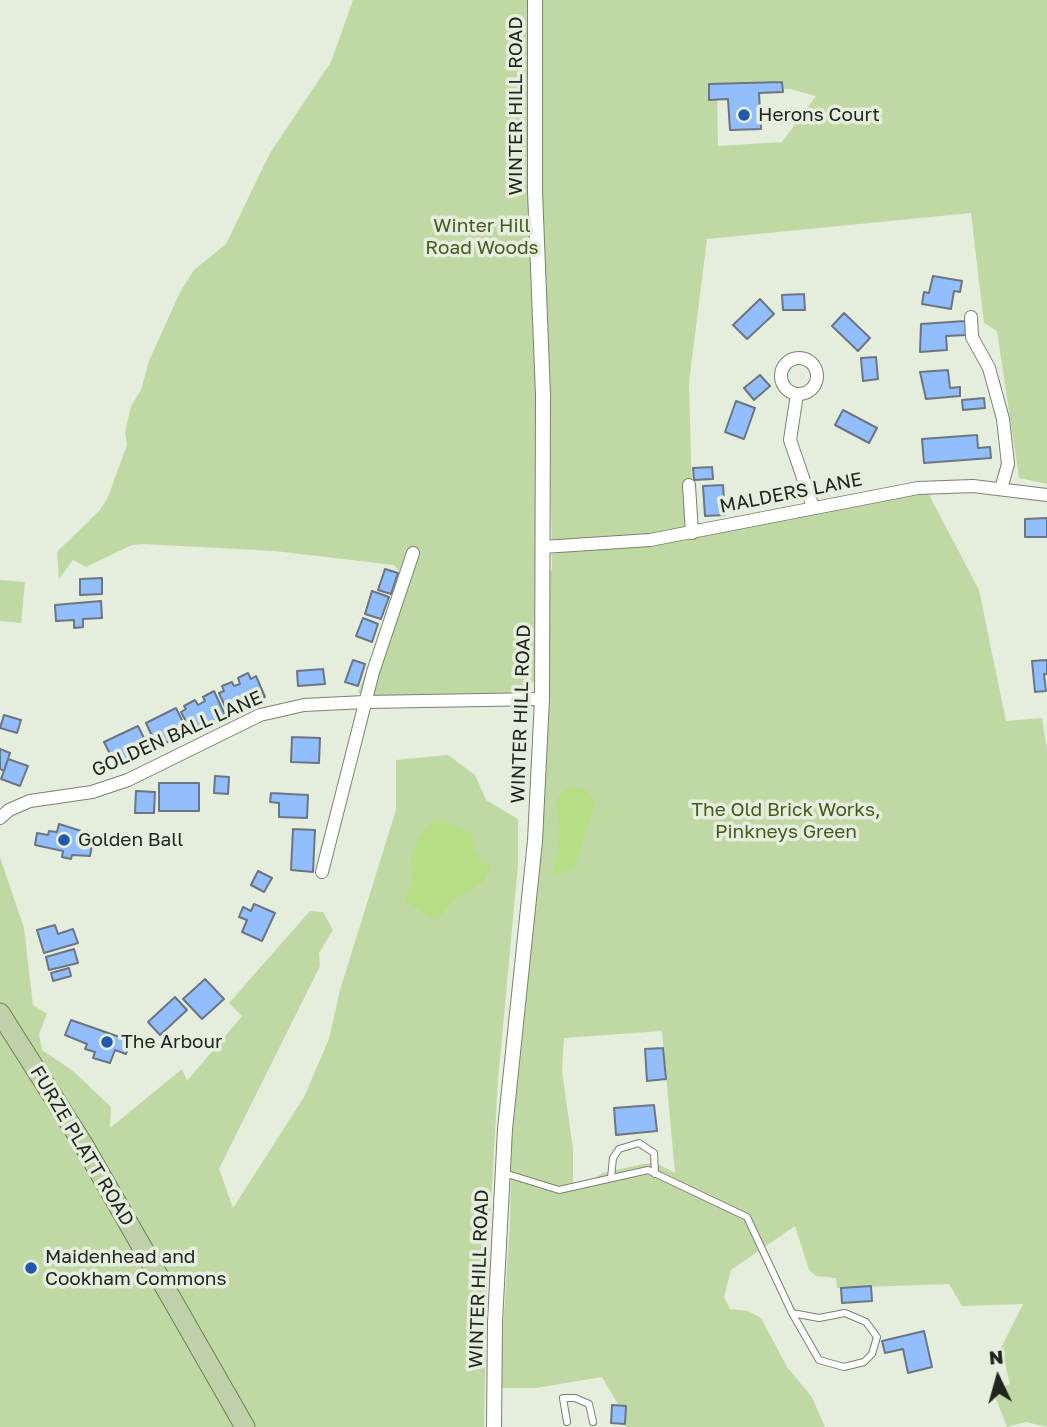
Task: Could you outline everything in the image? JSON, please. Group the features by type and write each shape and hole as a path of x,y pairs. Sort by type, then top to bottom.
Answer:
{"main road":[{"name":"FURZE PLATT ROAD","path":"0,1013 44,1068 244,1427"}],"street":[{"name":"WINTER HILL ROAD","path":"494,1427 495,1322 503,1173 536,828 542,699 543,395 535,191 534,0"},
{"path":"971,317 972,337 989,368 1003,419 1008,464 1001,489"},
{"path":"797,394 790,440 813,507"},
{"path":"689,485 692,533"},
{"name":"MALDERS LANE","path":"543,547 650,540 918,488 974,486 1047,495"},
{"path":"322,872 365,702 413,553"},
{"name":"GOLDEN BALL LANE","path":"0,818 9,810 30,801 92,792 128,780 260,715 304,705 542,699"}],"lane":[{"path":"611,1178 613,1158 619,1149 639,1143 654,1153 655,1174"},
{"path":"503,1173 559,1190 648,1170 747,1217 792,1313 819,1360 844,1367 864,1362 872,1354 877,1337 866,1322 845,1313 819,1318 792,1313"},
{"path":"566,1422 563,1398 575,1398 589,1404 593,1422"}],"green space":[{"name":"Winter Hill Road Woods","path":"353,0 1047,0 1047,484 1019,478 997,331 984,323 971,213 707,239 689,382 693,530 552,552 550,455 535,455 536,679 522,694 381,697 358,693 402,575 394,565 275,551 143,544 132,545 86,567 73,560 59,579 57,552 99,511 108,497 127,445 125,433 131,406 141,390 149,361 180,292 194,270 226,244 270,153 331,62","holes":["717,89 790,89 816,96 782,142 718,146"]},
{"name":"The Old Brick Works, Pinkneys Green","path":"926,489 979,590 1006,721 1042,718 1047,750 1047,1427 1026,1422 1007,1427 993,1391 1010,1384 1001,1348 1023,1304 962,1306 949,1284 837,1288 836,1278 816,1276 809,1270 795,1226 731,1270 724,1297 730,1309 748,1311 761,1318 787,1367 812,1397 825,1427 625,1427 626,1418 602,1377 536,1388 499,1388 510,1222 512,1118 543,837 548,576 552,569 552,554 694,533","holes":["662,1031 675,1173 656,1163 643,1164 603,1173 586,1183 573,1183 573,1149 562,1071 564,1038"]},
{"path":"0,580 25,582 21,623 0,621"},
{"path":"448,755 475,775 486,800 518,819 518,865 498,1080 487,1275 484,1427 0,1427 0,857 24,928 33,1005 47,1014 39,1034 42,1050 73,1071 111,1107 110,1128 182,1069 187,1081 242,1016 229,1003 310,911 323,912 333,930 319,953 320,966 219,1169 233,1208 304,1097 329,1039 340,990 396,810 396,760"}],"shaded area":[{"path":"570,786 588,790 595,803 574,870 553,874 559,839 556,799"},
{"path":"442,819 473,835 474,851 482,862 492,864 484,881 453,900 437,921 404,901 412,883 411,854 427,826"}],"building":[{"name":"Herons Court","path":"782,82 783,92 759,93 761,129 730,130 728,99 709,100 709,84"},
{"path":"933,276 962,281 960,292 954,291 951,309 922,304 924,292 929,293"},
{"path":"804,294 805,310 783,310 782,295"},
{"path":"760,299 774,314 747,339 733,325"},
{"path":"844,313 870,338 858,351 832,326"},
{"path":"965,321 966,335 946,336 947,350 920,352 921,324"},
{"path":"876,357 878,379 863,381 861,358"},
{"path":"948,370 950,388 960,387 960,396 926,399 920,372"},
{"path":"760,375 770,386 754,400 744,388"},
{"path":"984,398 985,408 963,410 962,400"},
{"path":"736,401 755,408 744,439 725,432"},
{"path":"843,410 877,428 869,443 835,425"},
{"path":"977,435 978,448 990,447 991,458 924,463 922,439"},
{"path":"712,467 713,479 694,480 693,468"},
{"path":"723,485 725,515 705,516 703,486"},
{"path":"1047,518 1047,537 1025,537 1025,519"},
{"path":"385,569 398,573 391,594 378,590"},
{"path":"102,578 102,594 80,595 80,579"},
{"path":"372,591 389,597 381,619 365,614"},
{"path":"101,601 102,618 83,619 83,627 74,628 74,620 56,621 55,605"},
{"path":"363,618 378,624 372,642 356,636"},
{"path":"353,660 365,664 358,686 345,682"},
{"path":"1047,660 1047,674 1044,674 1046,691 1035,692 1032,661"},
{"path":"323,669 325,684 298,686 297,671"},
{"path":"248,673 251,679 256,676 265,697 228,713 219,693 224,691 222,686 232,682 234,686 240,684 238,678"},
{"path":"214,691 225,715 191,731 181,712 186,709 184,706 195,700 198,705 205,701 203,697"},
{"path":"176,708 188,732 157,747 146,723"},
{"path":"4,715 21,720 17,733 0,728"},
{"path":"138,726 149,748 115,764 104,742"},
{"path":"292,737 320,738 319,763 291,762"},
{"path":"0,749 10,753 4,771 0,769"},
{"path":"8,759 28,766 20,786 1,779"},
{"path":"215,776 229,777 228,794 214,793"},
{"path":"159,783 199,783 199,811 159,811"},
{"path":"136,791 155,792 154,813 135,813"},
{"path":"271,793 308,795 307,818 279,817 279,803 270,802"},
{"name":"Golden Ball","path":"59,824 94,835 90,856 72,855 71,859 62,857 63,851 35,845 37,833 48,835 49,831 57,832"},
{"path":"293,829 315,830 313,872 291,870"},
{"path":"258,871 272,878 264,892 251,885"},
{"path":"254,904 275,913 262,941 242,932 247,920 239,917 243,907 251,911"},
{"path":"55,925 58,934 73,929 78,943 44,953 37,930"},
{"path":"74,949 78,963 49,970 46,957"},
{"path":"69,968 71,976 53,981 51,973"},
{"path":"205,979 224,999 202,1019 183,999"},
{"path":"175,997 187,1010 160,1035 148,1022"},
{"name":"The Arbour","path":"71,1020 131,1041 126,1054 115,1050 110,1063 93,1058 95,1052 85,1049 87,1044 65,1035"},
{"path":"663,1048 666,1079 647,1081 645,1049"},
{"path":"654,1105 657,1131 616,1135 614,1108"},
{"path":"871,1286 872,1301 842,1303 841,1288"},
{"path":"924,1331 932,1367 908,1373 903,1349 885,1353 882,1341"},
{"path":"612,1405 626,1406 625,1424 611,1423"}],"place":[{"name":"Herons Court","path":"744,115"},
{"name":"Golden Ball","path":"64,840"},
{"name":"The Arbour","path":"107,1042"},
{"name":"Maidenhead and Cookham Commons","path":"31,1268"}]}
